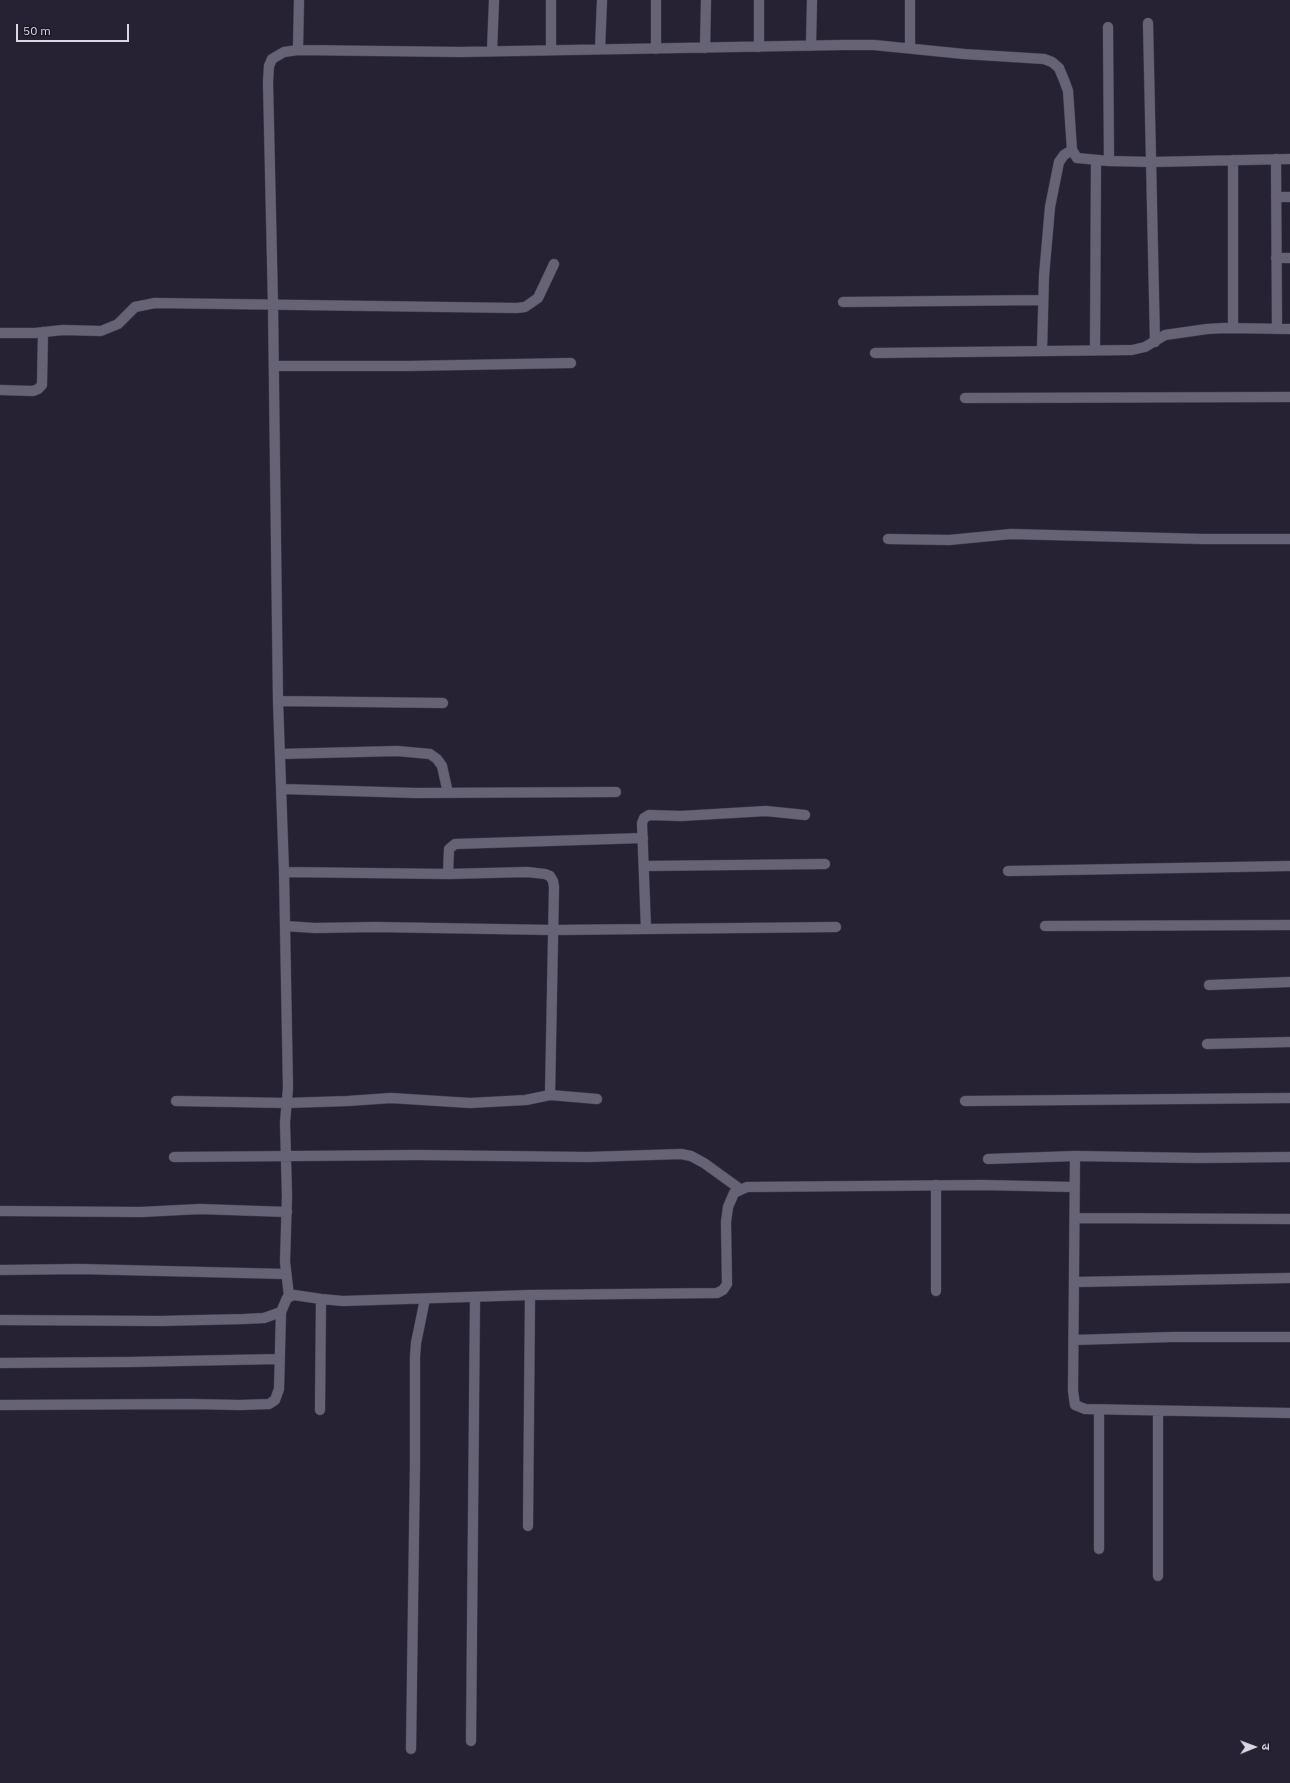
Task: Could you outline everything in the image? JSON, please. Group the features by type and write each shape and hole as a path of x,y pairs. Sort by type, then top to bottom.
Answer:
{"street":[{"path":"298,50 299,0"},
{"path":"492,51 494,0"},
{"path":"551,0 551,49"},
{"path":"600,49 602,0"},
{"path":"656,0 656,49"},
{"path":"705,48 706,0"},
{"path":"759,0 759,47"},
{"path":"811,46 812,0"},
{"path":"910,0 910,48"},
{"path":"1148,22 1155,342"},
{"path":"1108,27 1109,161"},
{"path":"0,1405 261,1405 275,1400 277,1396 281,1312 289,1296 286,1274 287,1212 285,1156 288,1088 282,789 278,701 273,305 268,116 269,66 272,59 284,52 298,50 492,51 874,45 964,54 1044,59 1052,62 1059,68 1068,91 1072,150 1077,158 1109,161 1152,162 1290,159"},
{"path":"1042,351 1043,300 1050,207 1059,162 1064,155 1072,150"},
{"path":"1276,159 1277,329"},
{"path":"1095,350 1096,160"},
{"path":"1233,160 1233,328"},
{"path":"1276,197 1290,197"},
{"path":"1276,258 1290,258"},
{"path":"0,333 63,330 101,332 118,324 126,314 135,307 144,304 517,308 525,307 538,298 554,264"},
{"path":"843,302 1043,300"},
{"path":"875,353 1132,350 1145,347 1165,335 1233,328 1290,329"},
{"path":"0,390 33,391 42,385 43,332"},
{"path":"274,366 407,366 570,363"},
{"path":"965,398 1290,397"},
{"path":"888,539 949,540 1011,534 1202,539 1290,539"},
{"path":"278,701 443,703"},
{"path":"280,754 397,751 430,754 437,759 442,766 448,792"},
{"path":"282,789 448,792 616,792"},
{"path":"646,929 642,823 644,818 649,815 681,816 766,811 805,815"},
{"path":"448,874 449,849 455,844 643,838"},
{"path":"644,866 825,864"},
{"path":"1008,871 1290,866"},
{"path":"284,872 448,874 537,872 550,876 554,887 550,1095"},
{"path":"1045,926 1290,925"},
{"path":"285,926 315,928 375,927 553,930 836,927"},
{"path":"1209,985 1290,982"},
{"path":"1207,1044 1290,1042"},
{"path":"176,1101 348,1102 391,1098 470,1103 526,1100 550,1095 597,1099"},
{"path":"965,1101 1290,1098"},
{"path":"174,1157 418,1155 588,1157 681,1154 691,1156 700,1161 740,1189"},
{"path":"988,1159 1075,1156 1198,1158 1290,1157"},
{"path":"1075,1156 1075,1405 1079,1408 1099,1410 1290,1413"},
{"path":"936,1185 936,1291"},
{"path":"289,1296 294,1295 343,1301 475,1298 530,1295 662,1293 710,1294 723,1290 727,1284 726,1222 728,1207 734,1193 747,1186 1023,1185 1074,1187"},
{"path":"0,1211 141,1212 200,1209 287,1212"},
{"path":"1075,1218 1290,1219"},
{"path":"0,1270 102,1269 286,1274"},
{"path":"1075,1282 1290,1278"},
{"path":"528,1526 530,1295"},
{"path":"471,1741 475,1298"},
{"path":"320,1410 321,1299"},
{"path":"412,1749 416,1462 415,1357 416,1343 425,1299"},
{"path":"0,1320 244,1319 264,1318 281,1312"},
{"path":"1074,1340 1290,1337"},
{"path":"0,1363 279,1359"},
{"path":"1099,1410 1099,1549"},
{"path":"1158,1411 1158,1576"}]}
